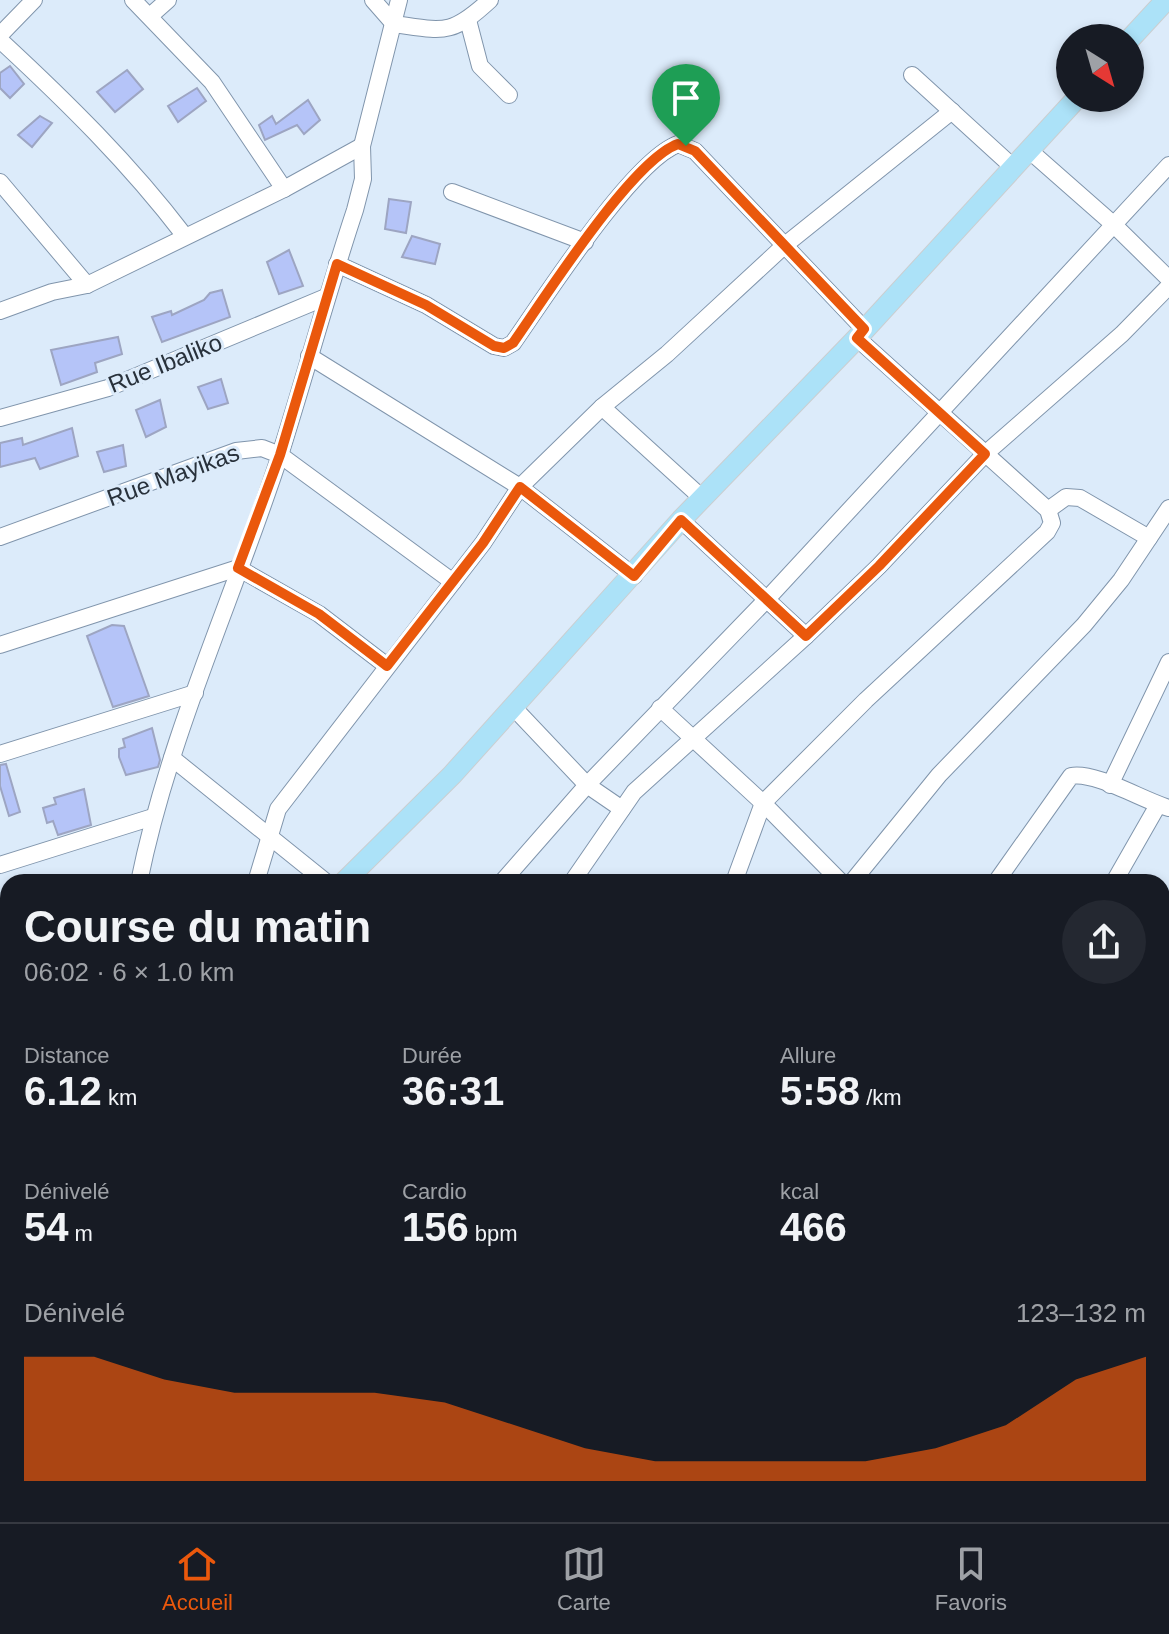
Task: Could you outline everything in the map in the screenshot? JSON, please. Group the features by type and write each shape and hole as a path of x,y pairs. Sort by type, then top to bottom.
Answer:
{"main road":[{"path":"1144,24 1166,0"},
{"path":"352,874 514,708 681,520 860,334 1065,112"}],"street":[{"path":"34,0 0,37 139,176 184,235"},
{"path":"133,0 212,82 284,189"},
{"path":"150,16 168,0"},
{"path":"373,0 394,24 441,30 468,20 490,0"},
{"path":"141,874 153,817 280,455 363,179 362,146 399,0"},
{"path":"468,20 482,71 509,95"},
{"path":"912,75 1014,168"},
{"path":"258,874 278,809 453,582 520,487 602,407 667,354 785,245 952,111"},
{"path":"337,264 426,305 494,346 504,348 513,343 585,242 657,155 678,144 695,151 785,245 860,334 1048,510 1052,523 1047,532 866,700 763,803 737,874"},
{"path":"0,311 52,292 87,285 184,235 284,189 362,146"},
{"path":"1030,151 1113,224 1169,279"},
{"path":"509,874 587,785 768,598 1169,165"},
{"path":"0,182 87,285"},
{"path":"452,192 585,242"},
{"path":"577,874 634,792 806,636 879,566 985,454 1122,334 1169,286"},
{"name":"Rue Ibaliko","path":"0,418 108,388 326,297"},
{"path":"309,356 520,487 634,576"},
{"path":"602,407 702,498"},
{"name":"Rue Mayikas","path":"0,537 249,447 280,455 453,582"},
{"path":"1048,510 1066,497 1080,498 1149,538"},
{"path":"859,874 939,775 1084,625 1121,580 1169,508"},
{"path":"681,520 806,636"},
{"path":"0,645 238,568 319,614 387,666"},
{"path":"1110,785 1169,662"},
{"path":"0,754 195,693"},
{"path":"514,708 587,785 622,809"},
{"path":"660,708 763,803 833,874"},
{"path":"172,758 316,874"},
{"path":"1001,874 1066,779 1076,774 1163,807 1119,874"},
{"path":"0,865 153,817"}],"building":[{"path":"10,66 24,84 10,98 0,88 0,73"},
{"path":"127,70 143,89 115,112 97,92"},
{"path":"197,88 206,101 178,122 168,106"},
{"path":"308,100 320,120 304,134 297,125 265,140 259,125 272,116 276,124"},
{"path":"40,116 52,123 32,147 18,135"},
{"path":"389,199 411,202 406,233 385,229"},
{"path":"412,236 440,244 435,264 402,257"},
{"path":"289,250 303,286 279,294 267,262"},
{"path":"222,290 230,317 162,342 152,317 171,311 172,315 204,300 210,293"},
{"path":"118,337 122,354 95,363 97,372 61,385 51,350"},
{"path":"221,379 228,403 208,409 198,387"},
{"path":"160,400 166,427 146,437 136,410"},
{"path":"72,428 78,456 40,469 35,458 0,467 0,443 22,438 23,445"},
{"path":"123,445 126,466 104,472 97,452"},
{"path":"112,625 124,626 149,696 113,707 87,636"},
{"path":"152,728 160,760 158,767 126,775 119,757 119,749 125,747 123,739"},
{"path":"6,764 20,812 9,816 0,786 0,765"},
{"path":"84,789 91,825 58,835 53,821 47,823 43,808 56,804 54,798"}],"route":[{"path":"678,144 686,146 695,151 864,329 857,338 985,454 879,566 806,636 781,609 681,520 634,576 520,487 483,543 387,666 319,614 238,568 280,455 337,264 426,305 494,346 504,348 513,343 629,186 657,155 678,144"}]}
